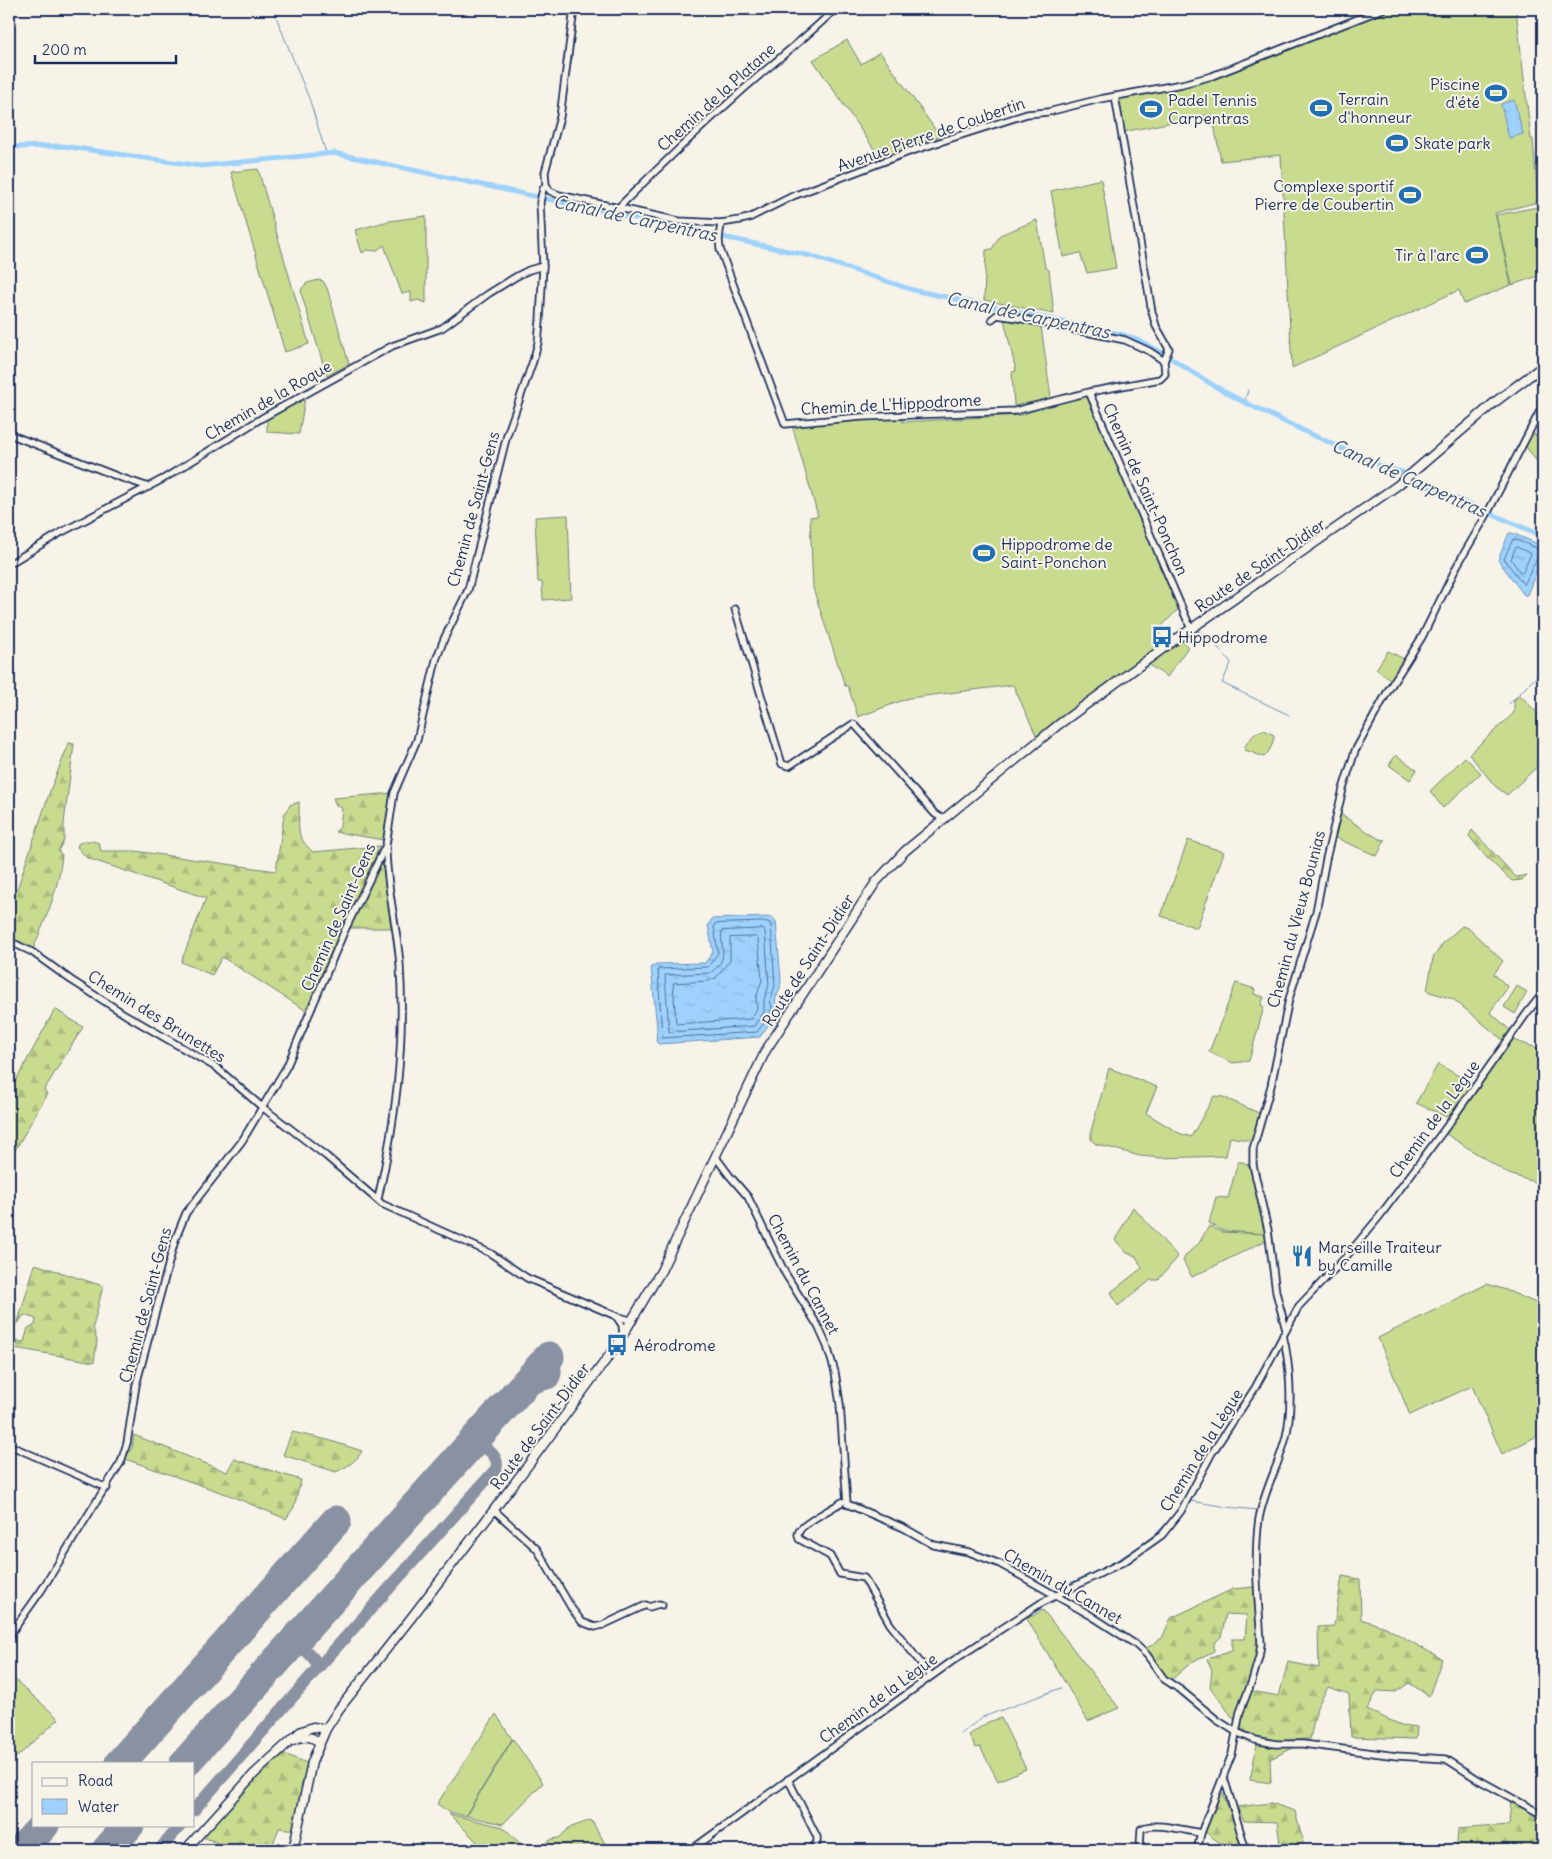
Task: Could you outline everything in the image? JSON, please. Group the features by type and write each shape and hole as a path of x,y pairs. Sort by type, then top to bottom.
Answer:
{"main road":[{"name":"Route de Saint-Didier","path":"294,1850 312,1762 326,1729 339,1709 564,1418 632,1323 661,1271 766,1050 855,912 884,871 905,851 1058,725 1191,629 1409,477 1495,402 1543,366"},
{"path":"184,1850 254,1774 305,1729 313,1727 326,1729"},
{"path":"291,1741 311,1736 319,1742"}],"street":[{"name":"Chemin de Saint-Gens","path":"9,1636 41,1591 107,1488 121,1462 127,1443 136,1384 174,1240 186,1213 242,1141 287,1066 344,932 386,845 394,792 417,740 435,665 444,638 468,590 507,435 533,360 540,320 543,266 541,197 546,185 545,172 560,117 574,9"},
{"name":"Chemin de la Platane","path":"618,208 747,86 835,9"},
{"name":"Avenue Pierre de Coubertin","path":"546,185 550,191 559,195 679,221 720,223 749,218 793,196 906,153 1008,119 1182,84 1212,76 1383,9"},
{"name":"Chemin de Saint-Ponchon","path":"1115,96 1152,312 1156,326 1169,350 1164,360 1165,370 1162,378 1089,392 1191,629"},
{"name":"Chemin de L'Hippodrome","path":"720,223 720,249 785,424 861,417 1015,411 1089,392"},
{"name":"Chemin de la Roque","path":"9,564 62,532 149,487 270,413 392,346 442,328 510,280 528,270 543,266"},
{"path":"992,319 997,315 1018,318 1125,340 1164,360"},
{"name":"Chemin du Vieux Bounias","path":"1197,1850 1201,1833 1232,1754 1240,1712 1259,1657 1261,1644 1256,1549 1260,1516 1267,1488 1286,1436 1289,1418 1289,1382 1284,1332 1276,1292 1271,1242 1253,1165 1253,1157 1255,1141 1271,1086 1289,999 1314,919 1343,789 1355,751 1389,689 1422,637 1458,564 1486,516 1543,405"},
{"path":"9,434 149,487"},
{"path":"735,609 782,764 788,766 853,724 935,814 944,819"},
{"path":"378,1199 393,1123 400,1050 400,964 386,869 386,845"},
{"name":"Chemin des Brunettes","path":"9,941 32,952 71,980 150,1030 217,1068 382,1204 490,1253 527,1278 632,1323"},
{"name":"Chemin de la Lègue","path":"691,1850 931,1676 1056,1595 1125,1561 1156,1540 1175,1521 1212,1453 1256,1388 1284,1332 1300,1306 1344,1258 1384,1210 1450,1122 1527,1013 1543,994"},
{"name":"Chemin du Cannet","path":"716,1156 748,1197 785,1273 818,1326 827,1346 835,1372 840,1404 847,1504 904,1528 934,1545 969,1552 1000,1564 1056,1595 1135,1644 1147,1656 1164,1679 1182,1691 1217,1720 1236,1732 1255,1740 1276,1744 1303,1744 1397,1756 1446,1758 1479,1780 1543,1815"},
{"path":"617,1318 622,1325 623,1336"},
{"path":"9,1445 107,1488"},
{"path":"842,1502 800,1530 799,1539 830,1556 840,1574 864,1578 890,1624 931,1676"},
{"path":"494,1510 537,1550 572,1609 582,1622 587,1625 595,1627 603,1625 646,1605 649,1607 662,1605"},
{"path":"1224,1778 1246,1850"},
{"path":"788,1779 818,1837 817,1843 810,1850"},
{"path":"1137,1850 1140,1847 1141,1829 1145,1827 1164,1827 1201,1833"}],"green space":[{"name":"Complexe sportif Pierre de Coubertin","path":"1386,9 1516,9 1531,139 1533,139 1538,202 1495,213 1511,285 1464,304 1459,290 1292,368 1281,155 1221,161 1212,114 1123,132 1117,99 1180,86 1275,54"},
{"path":"847,40 861,64 880,52 940,136 880,158 813,60"},
{"path":"258,169 309,344 285,352 231,172"},
{"path":"1101,179 1116,268 1087,273 1080,253 1063,257 1051,191"},
{"path":"1543,206 1543,290 1538,276 1512,285 1496,215"},
{"path":"426,216 426,303 418,300 411,302 411,292 402,294 384,245 376,251 367,250 362,253 355,230 389,221"},
{"path":"1037,220 1045,267 1049,270 1054,314 984,300 986,250 992,249 1000,235"},
{"path":"323,281 327,288 349,364 327,376 301,293 302,288 307,283"},
{"path":"1004,319 1041,326 1051,398 1014,406 1012,372 1016,371"},
{"name":"Hippodrome de Saint-Ponchon","path":"1081,395 1087,397 1093,408 1181,606 1162,626 1157,641 1161,645 1037,737 1013,685 909,698 858,717 848,686 845,686 813,588 810,517 818,516 792,425 901,418 903,422 1021,415"},
{"path":"305,398 299,434 267,432 267,419"},
{"path":"1531,431 1543,443 1543,470 1524,444"},
{"path":"568,515 571,598 543,600 542,582 538,582 535,517"},
{"path":"1182,640 1188,647 1167,677 1148,664"},
{"path":"1388,651 1404,659 1392,681 1376,669"},
{"path":"1520,695 1543,719 1543,761 1507,795 1495,786 1469,754 1514,713 1514,700"},
{"path":"1264,730 1274,735 1266,755 1264,757 1245,750 1245,746 1253,736"},
{"path":"69,743 74,744 64,823 64,840 58,851 62,855 58,880 43,926 33,949 9,938 9,913 50,791"},
{"path":"1396,755 1417,770 1410,780 1389,765"},
{"path":"1465,757 1481,773 1443,808 1430,791"},
{"path":"393,793 384,840 335,832 340,827 342,808 336,805 333,798"},
{"path":"299,802 300,835 313,852 380,846 308,1012 222,957 212,975 181,962 206,898 87,858 77,847 80,843 91,841 99,843 101,851 135,851 276,871 284,815 290,805"},
{"path":"1340,814 1379,839 1385,840 1377,856 1334,837"},
{"path":"1472,830 1516,877 1527,875 1522,880 1512,881 1487,858 1469,836"},
{"path":"1188,840 1224,852 1197,928 1161,916"},
{"path":"381,863 384,868 393,928 349,928"},
{"path":"1462,926 1468,928 1503,961 1494,974 1508,987 1490,1012 1510,1030 1503,1040 1453,999 1427,991 1433,958 1444,942"},
{"path":"1236,983 1255,989 1254,994 1264,997 1261,1005 1264,1007 1249,1061 1233,1063 1209,1052"},
{"path":"1517,986 1527,992 1515,1014 1504,1007"},
{"path":"55,1009 83,1027 44,1090 47,1094 9,1161 9,1093"},
{"path":"1513,1040 1543,1050 1543,1185 1509,1174 1446,1134"},
{"path":"1438,1064 1475,1085 1451,1119 1416,1103"},
{"path":"1109,1068 1157,1087 1146,1113 1179,1133 1191,1137 1214,1096 1223,1097 1261,1114 1253,1141 1230,1137 1226,1156 1161,1158 1140,1156 1096,1144 1091,1140 1091,1131"},
{"path":"1238,1162 1243,1162 1252,1167 1267,1234 1223,1231 1209,1223 1216,1197 1228,1198"},
{"path":"1133,1207 1178,1257 1158,1280 1151,1280 1118,1306 1111,1292 1142,1268 1136,1256 1127,1253 1115,1240"},
{"path":"1209,1226 1222,1232 1267,1234 1267,1240 1192,1277 1183,1261 1186,1255 1199,1243"},
{"path":"35,1264 103,1286 93,1327 97,1341 94,1362 15,1348 16,1341 24,1342 28,1328 35,1325 36,1319 24,1315 17,1325"},
{"path":"1487,1284 1543,1306 1543,1433 1502,1454 1472,1386 1410,1415 1378,1338"},
{"path":"292,1432 328,1440 362,1451 351,1463 336,1472 283,1455"},
{"path":"134,1435 227,1472 234,1459 301,1480 294,1507 286,1519 229,1495 125,1459 132,1448"},
{"path":"1342,1576 1360,1579 1361,1619 1385,1627 1442,1659 1429,1696 1409,1683 1396,1692 1377,1691 1367,1710 1401,1725 1417,1727 1416,1739 1351,1737 1349,1694 1328,1687 1317,1707 1310,1739 1276,1741 1243,1733 1240,1728 1245,1701 1251,1691 1279,1696 1288,1662 1319,1668 1318,1627 1334,1626"},
{"path":"1254,1587 1257,1597 1259,1643 1253,1672 1236,1722 1210,1687 1212,1670 1207,1659 1232,1651 1232,1639 1245,1639 1247,1615 1226,1614 1221,1637 1214,1643 1214,1651 1192,1662 1171,1680 1166,1677 1145,1649 1162,1638 1171,1618 1233,1589"},
{"path":"1043,1610 1119,1708 1088,1721 1027,1619"},
{"path":"13,1678 59,1719 9,1764 9,1679"},
{"path":"496,1714 512,1739 465,1816 449,1812 437,1804"},
{"path":"1001,1718 1026,1769 998,1781 980,1747 976,1748 969,1735 988,1722"},
{"path":"513,1739 543,1783 503,1824 466,1816"},
{"path":"1257,1744 1297,1746 1270,1759 1271,1783 1250,1780"},
{"path":"282,1753 307,1763 296,1830 279,1828 271,1850 233,1850 203,1837 238,1797"},
{"path":"1221,1790 1235,1824 1241,1850 1222,1850 1224,1846 1204,1831"},
{"path":"1511,1800 1543,1817 1534,1850 1438,1850 1457,1844 1458,1829 1509,1825"},
{"path":"1271,1803 1295,1811 1305,1850 1281,1850 1277,1822 1244,1821 1237,1807"},
{"path":"449,1814 503,1827 527,1850 485,1850"},
{"path":"591,1820 609,1850 536,1850 552,1839 559,1838 569,1828"}],"water":[{"path":"1514,100 1523,134 1509,138 1501,104"},
{"path":"1509,533 1543,546 1543,555 1527,595 1524,595 1498,560"},
{"path":"772,917 776,921 781,980 775,1001 777,1005 774,1017 760,1037 658,1044 656,1041 657,1029 651,967 656,964 705,963 713,952 708,925 712,919"}],"waterway":[{"path":"273,9 310,101 326,153"},
{"name":"Canal de Carpentras","path":"9,147 62,146 201,166 334,153 811,256 913,290 1120,334 1147,345 1210,384 1276,418 1365,459 1402,472 1410,479 1543,536"},
{"path":"1245,401 1248,390"},
{"path":"1197,629 1213,642 1231,663 1222,683 1289,715"},
{"path":"1509,704 1543,670"},
{"path":"1165,1536 1179,1520 1191,1501 1257,1510"},
{"path":"1176,1512 1181,1505"},
{"path":"1055,1590 1117,1560 1145,1542 1171,1519"},
{"path":"1130,1561 1156,1543"},
{"path":"1064,1595 1125,1564"},
{"path":"1028,1617 1056,1599"},
{"path":"960,1734 983,1717 1061,1688"}],"taxiway":[{"path":"514,1394 552,1382 556,1372 552,1363 546,1360"},
{"path":"195,1809 496,1469 497,1464 494,1456 475,1439"},
{"path":"301,1633 301,1644 314,1659 317,1669"},
{"path":"286,1650 294,1646 303,1648"},
{"path":"159,1850 180,1826"}],"runway":[{"path":"186,1762 549,1357"},
{"path":"121,1762 336,1521"},
{"path":"21,1850 43,1826"},
{"path":"107,1850 128,1826"}],"place":[{"name":"Piscine d'été","path":"1496,93"},
{"name":"Terrain d'honneur","path":"1321,108"},
{"name":"Padel Tennis Carpentras","path":"1151,109"},
{"name":"Skate park","path":"1397,143"},
{"name":"Complexe sportif Pierre de Coubertin","path":"1410,195"},
{"name":"Tir à l'arc","path":"1477,255"},
{"name":"Hippodrome de Saint-Ponchon","path":"984,553"},
{"name":"Hippodrome","path":"1162,637"},
{"name":"Marseille Traiteur by Camille","path":"1302,1256"},
{"name":"Aérodrome","path":"617,1345"}]}
